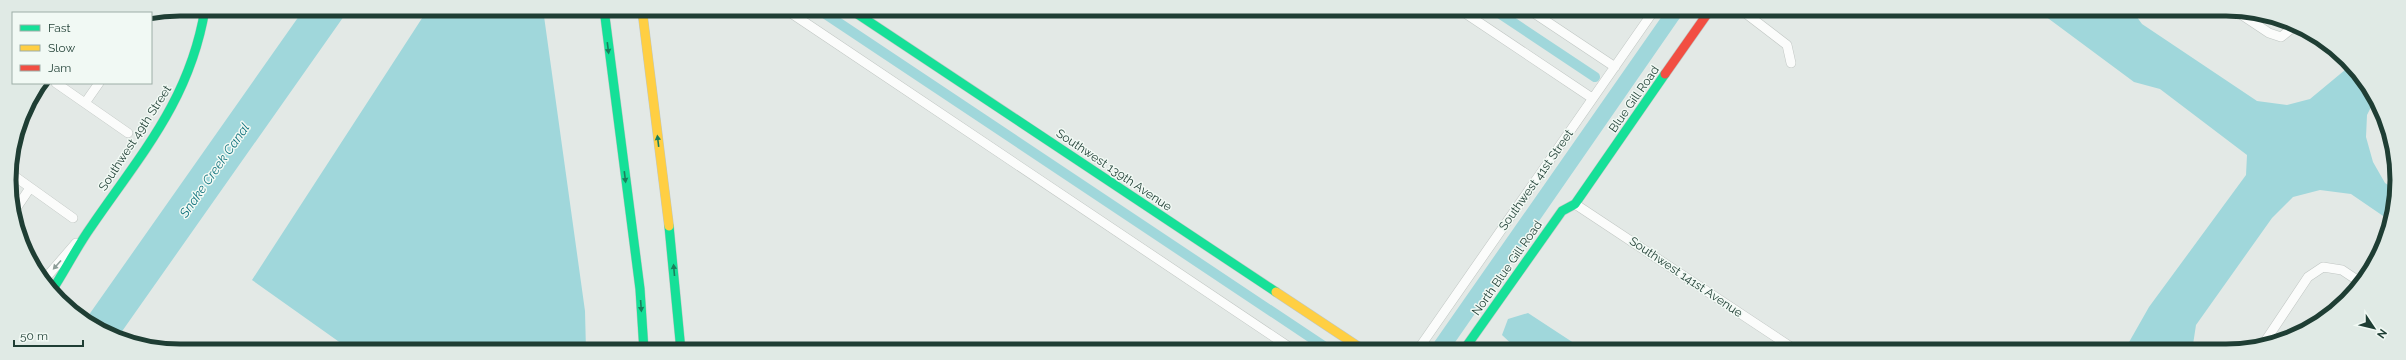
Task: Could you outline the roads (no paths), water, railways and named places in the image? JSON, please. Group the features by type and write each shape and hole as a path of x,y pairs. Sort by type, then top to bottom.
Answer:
{"main road":[{"name":"Southwest 49th Street","path":"55,286 89,229 174,102 197,54 202,36 204,16"},
{"path":"605,16 640,289 644,344"},
{"path":"643,16 671,243 680,344"},
{"name":"Southwest 139th Avenue","path":"861,16 1354,344"},
{"name":"Blue Gill Road","path":"1575,204 1706,16"},
{"name":"North Blue Gill Road","path":"1468,344 1562,211 1575,204"}],"street":[{"path":"795,16 1285,344"},
{"path":"1469,16 1592,98"},
{"path":"1538,16 1615,67"},
{"name":"Southwest 41st Street","path":"1422,344 1650,16"},
{"path":"1749,16 1787,45 1791,63"},
{"path":"2245,17 2269,33 2281,37 2291,29"},
{"path":"58,84 128,133"},
{"path":"86,103 98,84"},
{"path":"16,178 73,218"},
{"path":"18,206 30,188"},
{"name":"Southwest 141st Avenue","path":"1575,204 1786,344"},
{"name":"Southwest 49th Street","path":"47,276 89,229"},
{"path":"2268,338 2308,277 2323,267 2342,270 2356,280"}],"water":[{"name":"Snake Creek Canal","path":"299,16 344,16 121,333 88,316"},
{"path":"423,16 544,16 585,311 586,344 342,344 252,280"},
{"path":"1662,16 1681,16 1454,344 1433,344"},
{"path":"2045,16 2136,16 2142,24 2257,101 2287,105 2310,99 2346,69 2356,80 2372,105 2367,115 2366,137 2373,162 2385,183 2390,186 2385,218 2351,194 2320,190 2293,197 2272,218 2196,325 2193,344 2128,344 2149,307 2246,175 2247,155 2160,89 2134,82"},
{"path":"1528,313 1575,344 1512,344 1502,335 1508,319"}],"waterway":[{"path":"828,16 1320,344"},
{"path":"1504,16 1595,77"}]}
